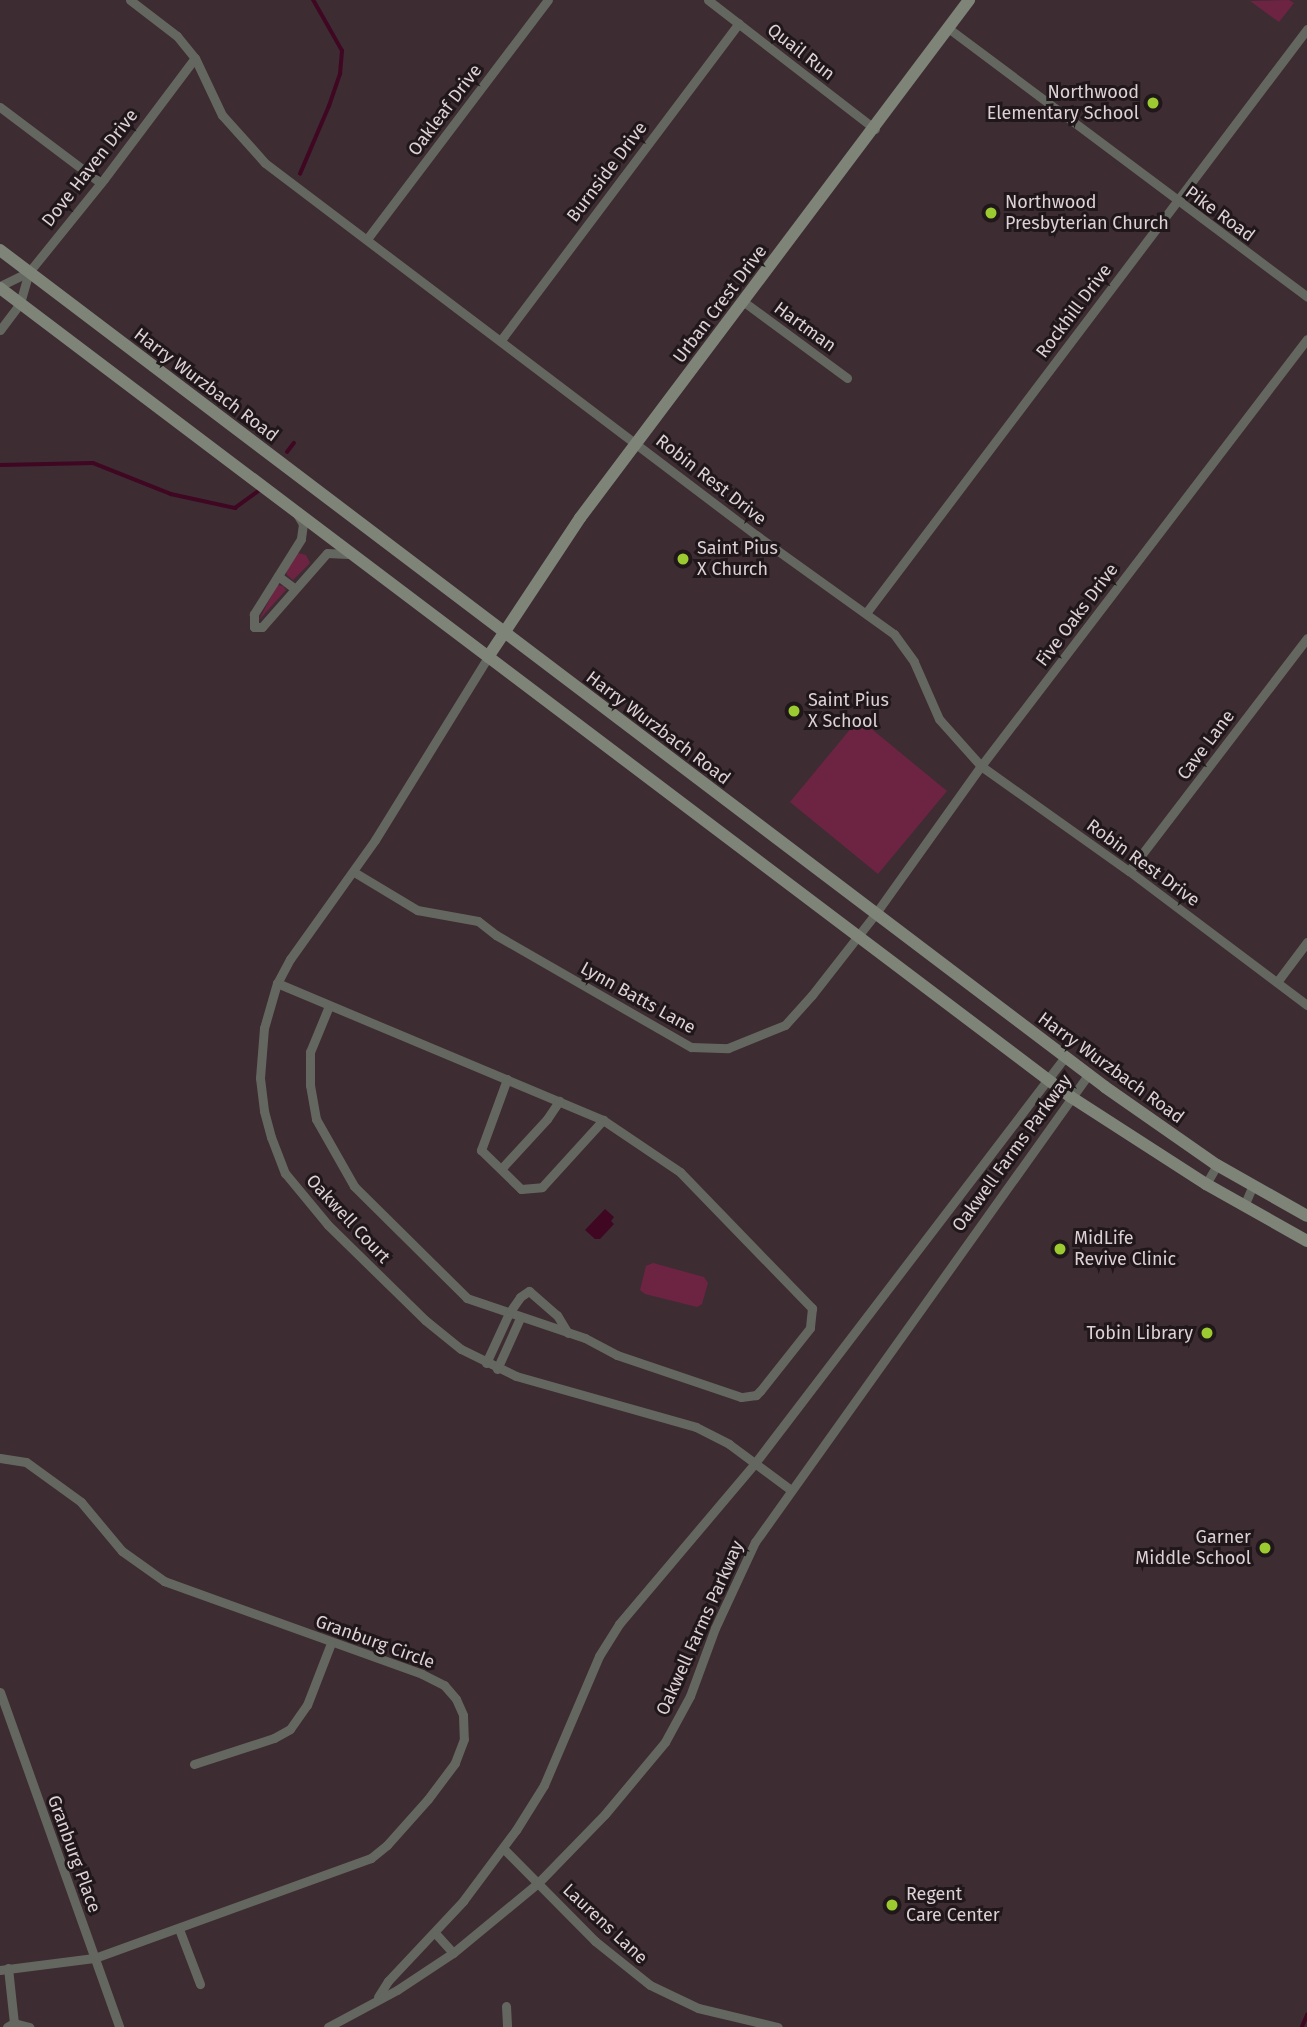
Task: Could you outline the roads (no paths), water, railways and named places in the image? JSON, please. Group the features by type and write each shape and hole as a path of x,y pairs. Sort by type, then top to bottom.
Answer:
{"main road":[{"name":"Urban Crest Drive","path":"488,657 580,518 875,129 969,0"},
{"name":"Harry Wurzbach Road","path":"0,250 1088,1075 1217,1165 1307,1216"},
{"path":"0,287 292,505 488,657 649,775 1071,1097 1206,1184 1307,1241"}],"street":[{"name":"Robin Rest Drive","path":"130,0 177,36 195,58 222,115 249,148 756,535 894,634 905,647 939,719 981,766 1129,871 1307,1005"},
{"name":"Oakleaf Drive","path":"367,239 548,0"},
{"name":"Quail Run","path":"708,0 875,129"},
{"name":"Burnside Drive","path":"501,340 739,23"},
{"name":"Pike Road","path":"948,28 1307,297"},
{"name":"Rockhill Drive","path":"866,613 1307,29"},
{"name":"Dove Haven Drive","path":"20,303 29,272 101,183 195,58"},
{"path":"0,107 101,183"},
{"path":"0,287 29,272"},
{"name":"Hartman","path":"744,302 847,378"},
{"path":"0,330 20,303"},
{"name":"Five Oaks Drive","path":"876,912 981,766 1307,339"},
{"path":"292,505 303,524 301,539 254,614 254,627 262,626 327,553 337,551 360,558"},
{"path":"278,576 295,589"},
{"name":"Cave Lane","path":"1129,871 1307,638"},
{"name":"Oakwell Court","path":"488,657 354,872 290,959 277,983 264,1028 260,1078 264,1111 285,1173 328,1224 425,1320 486,1363 497,1369 696,1427 729,1444 791,1490"},
{"name":"Lynn Batts Lane","path":"354,872 417,910 478,921 496,935 660,1032 702,1049 742,1044 785,1025 876,912"},
{"path":"1277,982 1307,942"},
{"path":"277,983 603,1120 680,1172 813,1308 810,1328 756,1395 741,1397 617,1355 568,1333 467,1298 354,1186 316,1119 310,1085 310,1052 329,1006"},
{"name":"Oakwell Farms Parkway","path":"377,1999 388,1981 436,1934 503,1848 544,1785 599,1656 619,1624 755,1463 1065,1057"},
{"name":"Oakwell Farms Parkway","path":"328,2027 397,1990 453,1953 538,1883 605,1814 665,1742 690,1696 737,1578 755,1542 1088,1075"},
{"path":"507,1079 481,1150 521,1189 542,1187 603,1120"},
{"path":"501,1169 547,1119 559,1101"},
{"path":"1206,1184 1217,1165"},
{"path":"1244,1206 1252,1187"},
{"path":"486,1363 509,1313 520,1297 529,1290 557,1315 568,1333"},
{"path":"497,1369 520,1318"},
{"name":"Granburg Circle","path":"0,1458 26,1462 81,1502 122,1551 164,1581 422,1674 444,1685 456,1699 463,1715 464,1739 458,1757 428,1799 387,1845 371,1858 94,1958 4,1969"},
{"path":"194,1764 274,1738 290,1729 307,1705 331,1643"},
{"name":"Granburg Place","path":"0,1692 119,2027"},
{"name":"Laurens Lane","path":"503,1848 613,1958 650,1985 698,2008 778,2027"},
{"path":"180,1929 200,1984"},
{"path":"436,1934 453,1953"},
{"path":"4,1969 10,2025 29,2027"},
{"path":"506,2006 507,2027"}],"waterway":[{"path":"300,174 340,74 342,51 313,0"},
{"path":"287,452 294,443"},
{"path":"0,465 93,463 171,494 235,508 258,491"},
{"path":"1302,2027 1307,2015"}],"place":[{"name":"Northwood Elementary School","path":"1153,103"},
{"name":"Northwood Presbyterian Church","path":"991,213"},
{"name":"Saint Pius X Church","path":"683,559"},
{"name":"Saint Pius X School","path":"794,711"},
{"name":"MidLife Revive Clinic","path":"1060,1249"},
{"name":"Tobin Library","path":"1207,1333"},
{"name":"Garner Middle School","path":"1265,1548"},
{"name":"Regent Care Center","path":"892,1905"}]}
